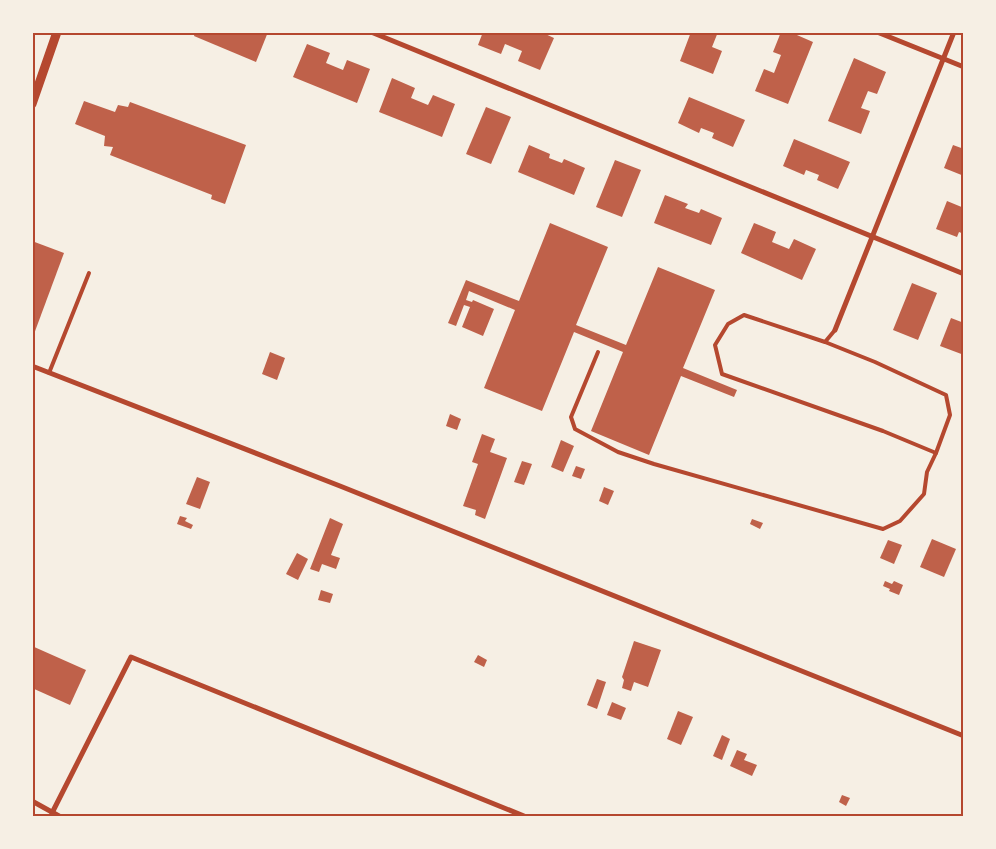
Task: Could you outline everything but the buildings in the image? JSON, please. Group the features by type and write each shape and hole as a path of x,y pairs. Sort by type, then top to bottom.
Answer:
{"street":[{"path":"32,104 57,32"},
{"path":"371,32 964,274"},
{"path":"877,32 964,67"},
{"path":"835,330 954,32"},
{"path":"32,366 349,490 964,736"},
{"path":"52,813 131,657 524,816"},
{"path":"32,801 59,816"}],"lane":[{"path":"49,373 89,273"},
{"path":"598,352 571,417 575,430 618,452 654,464 883,529 900,521 924,494 926,472 936,453 950,415 946,395 875,362 825,342 744,315 728,324 715,345 722,374 883,431 936,453"},
{"path":"825,342 835,330"}]}
